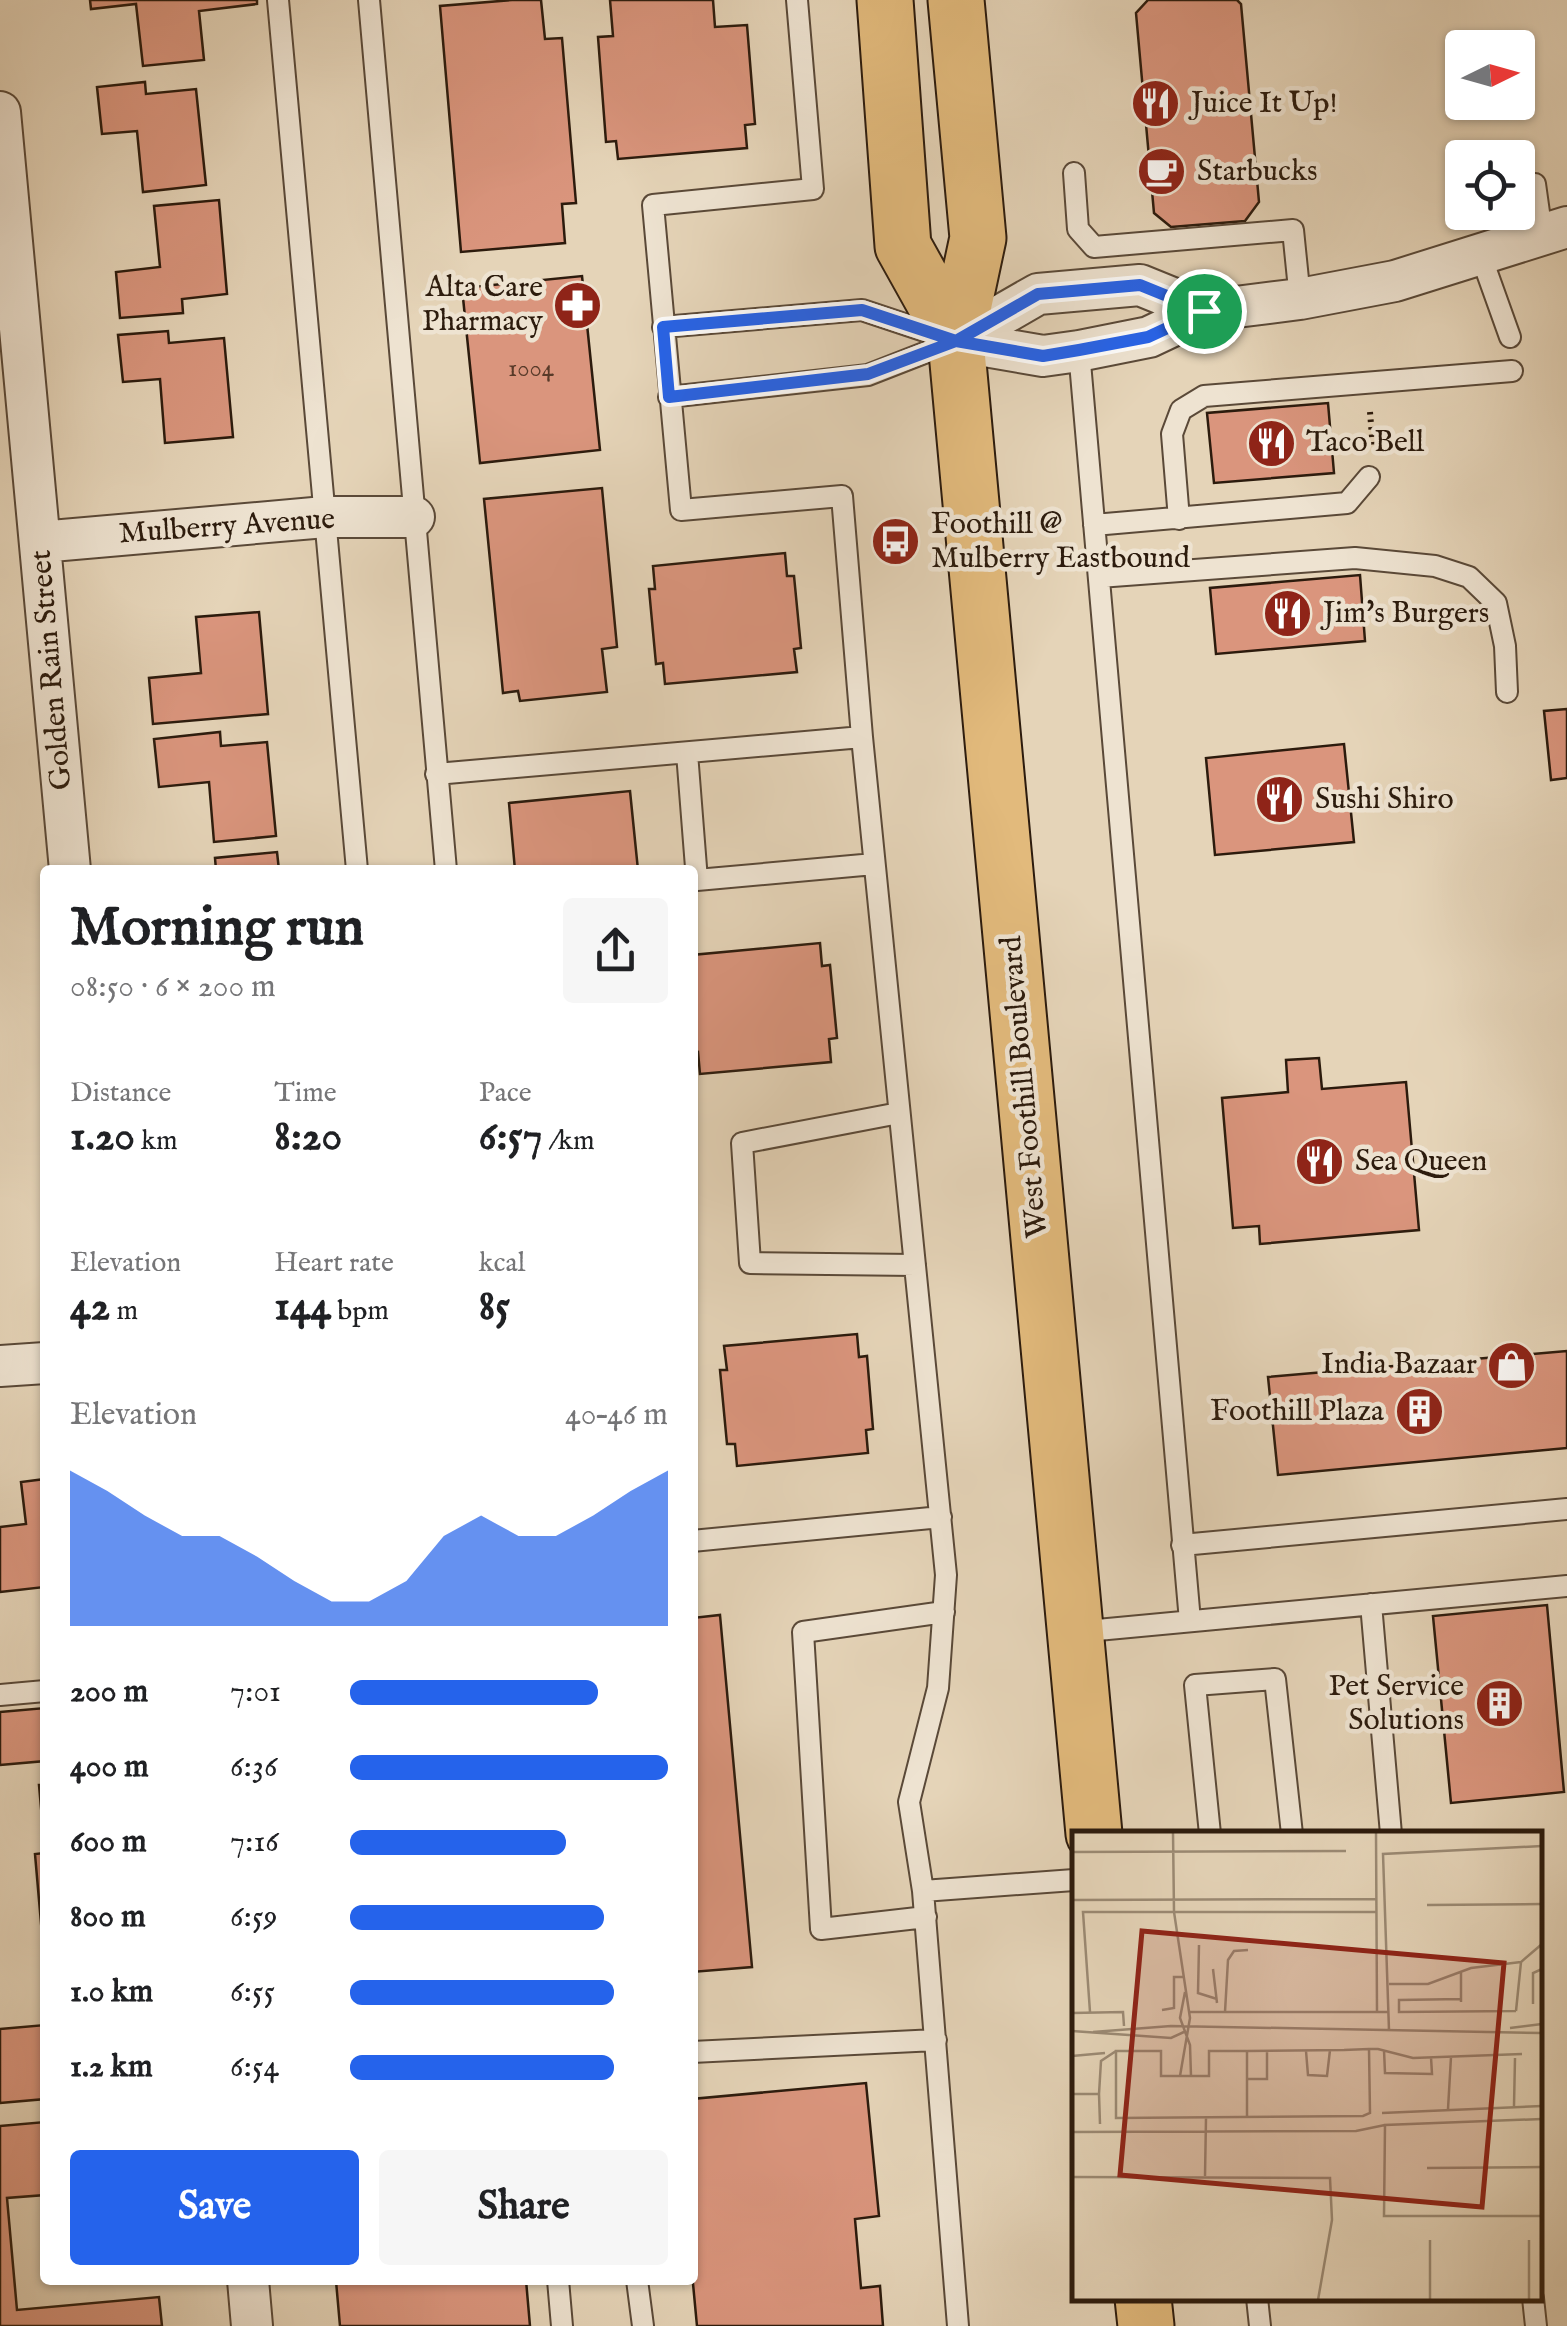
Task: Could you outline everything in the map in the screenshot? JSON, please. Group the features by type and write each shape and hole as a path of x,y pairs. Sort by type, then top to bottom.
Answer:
{"main road":[{"name":"West Foothill Boulevard","path":"884,0 903,246 956,341"},
{"name":"West Foothill Boulevard","path":"956,0 978,238 956,341 1094,1831"},
{"path":"1144,2301 1146,2326"}],"street":[{"name":"Golden Rain Street","path":"0,112 70,865"},
{"path":"956,341 1043,356 1079,350 1148,337 1204,311 1300,300 1395,280 1554,231"},
{"path":"956,341 1038,294 1140,285 1204,311"},
{"name":"Mulberry Avenue","path":"40,542 326,518 414,517"},
{"path":"0,1366 40,1363"},
{"path":"248,2285 252,2326"}],"lane":[{"path":"278,0 357,865"},
{"path":"368,0 445,865"},
{"path":"797,0 813,189 652,204 681,510 842,496 874,864 946,1575 938,1688 909,1802 924,1892 958,2326"},
{"path":"1074,173 1078,229 1094,247 1293,230 1300,300"},
{"path":"1535,186 1554,231"},
{"path":"1480,256 1510,337"},
{"path":"663,327 862,310 956,341"},
{"path":"669,397 868,374 956,341"},
{"path":"1079,350 1190,1621"},
{"path":"1179,519 1172,434 1181,410 1204,396 1512,371"},
{"path":"1094,525 1347,503 1371,466"},
{"path":"1099,577 1355,558 1434,566 1469,577 1496,603 1505,646 1507,692"},
{"path":"436,774 862,738"},
{"path":"687,753 696,865"},
{"path":"698,880 874,864"},
{"path":"899,1113 742,1143 750,1264 916,1265"},
{"path":"1182,1545 1567,1509"},
{"path":"698,1540 941,1517"},
{"path":"1076,1632 1567,1586"},
{"path":"1371,1604 1391,1831"},
{"path":"926,1918 822,1929 803,1632 944,1612"},
{"path":"1210,1831 1196,1685 1275,1679 1292,1831"},
{"path":"0,1695 40,1691"},
{"path":"924,1892 1072,1880"},
{"path":"698,2052 936,2040"},
{"path":"558,2285 562,2326"},
{"path":"638,2285 643,2326"},
{"path":"1257,2301 1260,2326"},
{"path":"1533,2301 1536,2326"}],"path":[{"path":"1367,383 1371,466"}],"building":[{"path":"90,0 257,0 257,4 199,11 204,60 143,66 136,4 91,9"},
{"path":"541,0 545,39 562,38 576,203 562,204 565,243 461,252 440,6"},
{"path":"610,0 713,0 715,27 747,25 755,124 745,125 747,148 618,159 616,141 606,142 598,37 613,36"},
{"path":"1148,0 1237,0 1241,4 1259,202 1245,221 1171,227 1154,213 1136,13"},
{"path":"145,82 146,94 196,89 206,185 143,192 137,131 102,134 97,87"},
{"path":"219,200 227,294 182,299 183,313 120,318 116,272 160,267 154,206"},
{"path":"582,276 600,450 480,463 462,288"},
{"path":"168,331 169,343 224,338 233,437 165,443 160,379 123,382 118,335"},
{"name":"Taco Bell","path":"1328,403 1334,473 1214,483 1207,413"},
{"path":"602,488 617,647 602,649 607,692 520,701 518,691 503,693 484,499"},
{"path":"785,553 787,576 794,576 801,648 794,649 797,672 665,684 663,663 656,664 649,589 655,589 653,566"},
{"name":"Jim's Burgers","path":"1360,575 1365,641 1216,654 1210,588"},
{"path":"259,612 268,714 153,724 149,678 201,673 196,617"},
{"path":"1567,709 1567,778 1551,780 1544,711"},
{"path":"220,732 221,746 267,742 276,836 214,842 209,782 159,787 154,739"},
{"name":"Sushi Shiro","path":"1344,744 1354,842 1215,855 1206,758"},
{"path":"630,791 637,865 515,865 509,803"},
{"path":"277,852 278,865 216,865 215,858"},
{"path":"820,943 822,966 830,965 837,1038 829,1039 831,1062 700,1074 698,954"},
{"name":"Sea Queen","path":"1319,1058 1322,1089 1406,1082 1419,1230 1260,1244 1259,1226 1233,1228 1222,1098 1288,1092 1286,1060"},
{"path":"857,1334 859,1357 867,1356 873,1429 866,1430 868,1453 737,1466 735,1444 727,1444 720,1370 727,1370 724,1346"},
{"name":"Foothill Plaza","path":"1567,1351 1567,1448 1278,1475 1268,1377"},
{"path":"40,1480 40,1588 0,1592 0,1527 26,1524 21,1482"},
{"name":"Pet Service Solutions","path":"1547,1605 1564,1792 1451,1803 1433,1616"},
{"path":"720,1615 752,1967 698,1972 698,1617"},
{"path":"40,1708 40,1761 0,1765 0,1712"},
{"path":"35,1854 40,1854 40,1912"},
{"path":"40,2025 40,2099 0,2103 0,2029"},
{"path":"866,2083 879,2216 855,2219 861,2288 880,2286 883,2326 697,2326 693,2285 698,2285 698,2098"},
{"path":"40,2122 40,2195 7,2198 17,2310 159,2297 162,2326 0,2326 0,2126"},
{"path":"336,2285 526,2285 530,2326 340,2326"}],"place":[{"name":"Juice It Up!","path":"1156,104"},
{"name":"Starbucks","path":"1162,172"},
{"name":"Alta Care Pharmacy","path":"578,305"},
{"name":"Taco Bell","path":"1271,443"},
{"name":"Foothill @ Mulberry Eastbound","path":"896,542"},
{"name":"Jim's Burgers","path":"1288,614"},
{"name":"Sushi Shiro","path":"1280,800"},
{"name":"Sea Queen","path":"1320,1162"},
{"name":"India Bazaar","path":"1512,1365"},
{"name":"Foothill Plaza","path":"1419,1412"},
{"name":"Pet Service Solutions","path":"1499,1704"}],"route":[{"path":"1204,311 1140,285 1038,294 956,341 862,310 663,327 669,397 868,374 956,341 1043,356 1148,337 1204,311"}]}
